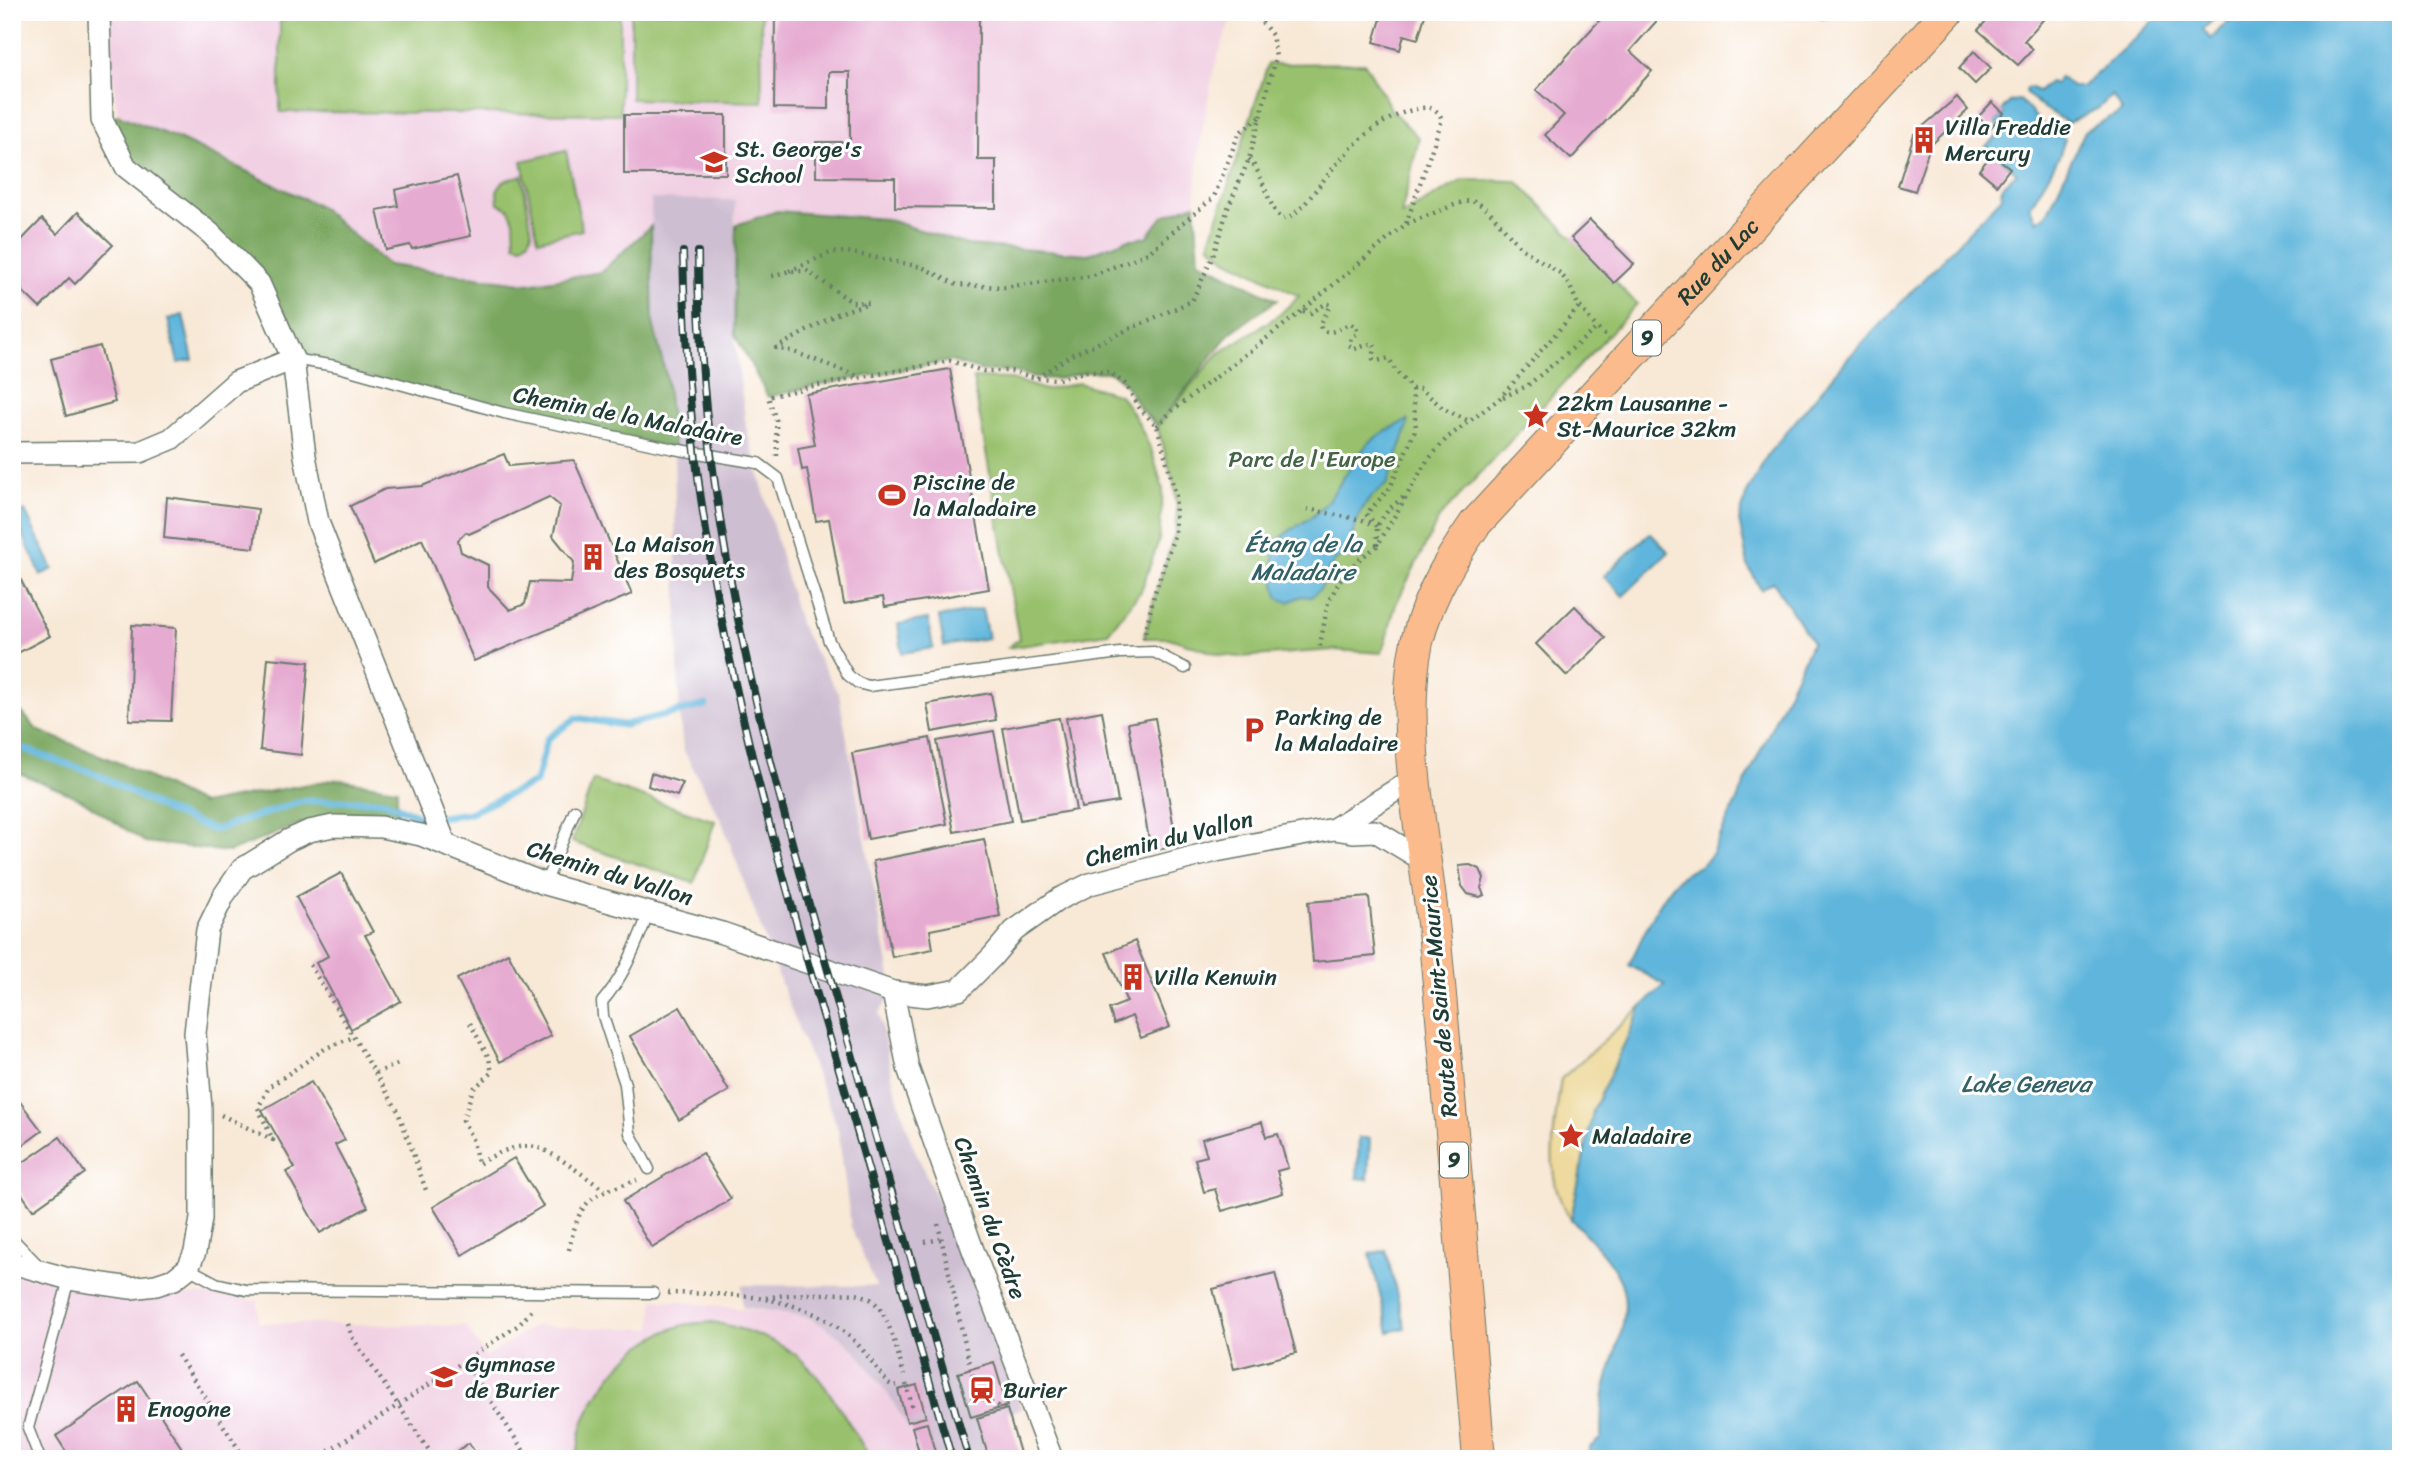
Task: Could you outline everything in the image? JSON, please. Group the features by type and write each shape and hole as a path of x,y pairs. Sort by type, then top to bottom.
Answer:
{"main road":[{"name":"Rue du Lac","path":"1410,701 1414,655 1425,614 1455,552 1475,524 1948,12"},
{"name":"Route de Saint-Maurice","path":"1410,701 1415,778 1437,964 1479,1459"}],"street":[{"path":"99,12 102,120 126,167 210,233 259,283 293,359 305,456 318,522 442,836"},
{"path":"12,453 140,452 171,439 236,382 293,359"},
{"name":"Chemin du Vallon","path":"188,1268 195,1252 201,1219 201,1109 195,1032 206,930 224,895 242,869 309,831 333,826 382,827 421,835 442,836 545,884 722,933 893,992 927,996 959,990 1014,930 1059,899 1090,884 1216,851 1334,828 1415,778"},
{"name":"Chemin du Vallon","path":"1334,828 1353,832 1374,831 1426,862"},
{"name":"Chemin du Cèdre","path":"893,992 908,1068 972,1250 1052,1459"},
{"path":"12,1264 69,1279 131,1288 156,1285 174,1279 188,1268"}],"lane":[{"name":"Chemin de la Maladaire","path":"293,359 335,366 503,413 674,449 758,463 778,478"},
{"path":"778,478 829,641 848,675 858,683 869,686 1120,653 1154,652 1185,668"},
{"path":"545,884 575,810"},
{"path":"649,912 623,974 602,1002 603,1016 625,1084 630,1133 649,1169"},
{"path":"12,1238 47,1274"},
{"path":"188,1268 216,1283 246,1290 653,1293"},
{"path":"40,1459 28,1428 69,1279"}],"path":[{"path":"1036,378 1069,356 1192,301 1213,256 1228,208 1249,159 1276,57 1272,35 1254,12"},
{"path":"1249,159 1257,168 1270,202 1278,216 1283,219 1295,213 1339,160 1370,131 1417,109 1434,109 1439,112 1442,120 1406,224"},
{"path":"772,276 830,253 847,252 922,267 957,285 1005,287 1091,276 1148,253 1214,197 1239,133 1260,117"},
{"path":"1157,426 1172,411 1302,311 1406,224 1462,201 1481,205 1521,248 1560,273 1569,284 1579,307 1613,343"},
{"path":"789,271 807,271 852,302 869,303 839,313 776,348 861,377"},
{"path":"1302,311 1311,313 1327,303 1331,305 1320,325 1321,329 1326,333 1336,332 1352,324 1358,333 1351,338 1349,345 1355,349 1370,342 1375,344 1373,359 1389,358 1395,370 1412,389 1416,428 1390,488 1366,514 1377,526"},
{"path":"1319,651 1328,602 1341,579 1357,561 1377,546 1427,461 1447,438 1499,399 1579,307"},
{"path":"1499,399 1527,386 1597,328"},
{"path":"778,478 776,420 768,397 950,361 983,371 1012,371 1036,378 1058,379 1086,372 1110,372 1125,384 1140,409 1157,426 1174,483 1177,512 1175,533 1154,595 1144,638"},
{"path":"1412,389 1421,389 1444,409 1471,422"},
{"path":"1377,546 1377,526 1390,509 1410,491"},
{"path":"1309,509 1362,520 1377,526"},
{"path":"310,965 398,1111 427,1192"},
{"path":"470,1023 489,1058 492,1073 473,1089 463,1120 473,1141 478,1164 515,1148 534,1146 550,1152 604,1190"},
{"path":"201,1109 230,1118 273,1140 258,1108 269,1087 326,1048 354,1037"},
{"path":"376,1073 398,1064"},
{"path":"569,1250 580,1212 591,1200 604,1190 640,1178"},
{"path":"936,1214 979,1397"},
{"path":"925,1242 941,1239"},
{"path":"317,1459 520,1324 532,1311 542,1293"},
{"path":"653,1293 765,1298 843,1294 867,1297 876,1303 885,1319 904,1376"},
{"path":"765,1298 806,1311 832,1323 855,1341 888,1383 894,1386 904,1384 913,1409"},
{"path":"348,1324 352,1337 435,1459"},
{"path":"178,1354 246,1459"},
{"path":"464,1360 529,1459"},
{"path":"971,1399 979,1397 1003,1408 1010,1406"}],"shaded area":[{"name":"St. George's School","path":"104,12 1233,12 1214,68 1199,147 1195,204 1163,216 1147,237 1126,240 1088,254 967,245 886,219 778,211 736,225 734,201 651,199 651,226 601,272 528,284 387,265 319,205 181,140 118,115"},
{"path":"651,199 735,200 734,333 746,426 799,623 839,695 893,992 879,1013 894,1085 911,1141 959,1249 1022,1409 1009,1413 1007,1409 996,1459 921,1459 912,1427 907,1426 860,1356 845,1342 811,1319 742,1307 742,1285 876,1286 851,1227 838,1129 722,822 683,749 679,711 674,449 666,376 653,323"},
{"name":"Gymnase de Burier","path":"12,1272 146,1294 215,1295 258,1301 258,1323 466,1326 486,1357 534,1326 652,1329 654,1299 792,1314 811,1319 830,1330 860,1356 907,1426 912,1427 921,1459 12,1459"}],"green space":[{"path":"280,12 620,12 620,114 280,112"},
{"path":"631,12 761,12 762,102 631,99"},
{"name":"Parc de l'Europe","path":"1365,63 1392,111 1419,138 1401,215 1463,180 1517,181 1637,304 1439,518 1396,604 1382,653 1333,650 1240,657 1221,655 1169,638 1144,638 1175,533 1177,511 1174,483 1157,426 1218,354 1279,315 1299,296 1226,259 1209,244 1268,64"},
{"path":"118,115 181,140 319,206 388,265 528,284 601,272 651,226 653,323 666,376 674,449 293,359 259,283 153,190 102,120"},
{"path":"566,151 582,230 538,240 522,161"},
{"path":"522,175 532,233 522,246 515,244 514,221 509,209 498,203 497,191 503,181"},
{"path":"1195,204 1199,261 1277,300 1230,333 1157,426 1140,409 1125,384 1110,372 1086,372 1058,379 1036,378 1012,371 983,371 950,361 768,397 734,333 736,225 777,211 886,219 967,245 1088,254 1126,240 1147,237 1163,216"},
{"path":"973,378 1011,379 1045,390 1079,383 1120,395 1137,420 1152,452 1163,489 1159,540 1141,591 1108,633 1007,648 1019,639"},
{"path":"12,701 37,730 124,765 202,804 336,779 397,789 397,823 342,819 295,826 229,852 145,842 77,797 12,770"},
{"path":"593,780 715,821 694,883 572,842"},
{"path":"712,1322 764,1337 784,1347 804,1362 836,1402 871,1459 577,1459 584,1421 611,1375 637,1350 667,1331 684,1325"}],"sand":[{"name":"Maladaire","path":"1642,1006 1593,1111 1571,1219 1562,1203 1553,1169 1552,1151 1561,1079"}],"water":[{"name":"Lake Geneva","path":"2163,12 2222,12 2203,29 2211,39 2236,12 2401,12 2401,1459 1588,1459 1589,1448 1601,1438 1603,1400 1620,1339 1625,1307 1624,1292 1609,1262 1571,1219 1593,1111 1642,1006 1665,985 1629,965 1650,922 1676,881 1704,863 1711,855 1812,642 1773,582 1761,590 1748,566 1739,520 1747,493 1768,454 1849,357 2002,197 2001,188 2017,173 1986,146 2002,132 1995,122 2004,114 2001,111 2011,101 2020,100 2049,131 2052,128 2065,139 2059,157 2030,207 2036,221 2048,212 2085,131 2122,111 2112,95 2099,108 2068,123 2038,104 2026,92 2027,88 2031,87 2038,92 2050,82 2055,84 2060,77 2072,87 2082,87"},
{"path":"183,315 193,360 178,363 168,319"},
{"name":"Étang de la Maladaire","path":"1408,420 1387,484 1371,497 1361,511 1345,554 1335,561 1321,588 1311,597 1301,596 1289,602 1279,599 1274,566 1275,552 1280,540 1322,507 1370,442"},
{"path":"25,511 53,569 41,575 14,516"},
{"path":"1650,533 1669,552 1623,596 1604,576"},
{"path":"982,609 988,638 944,646 939,617"},
{"path":"928,619 933,648 902,653 898,624"},
{"path":"1359,1138 1370,1138 1368,1179 1357,1178"},
{"path":"1386,1250 1405,1328 1389,1332 1370,1254"}],"building":[{"path":"775,12 979,12 978,160 996,160 996,208 895,207 895,178 816,177 816,142 850,142 850,72 829,72 829,109 774,108"},
{"path":"1383,12 1426,12 1418,39 1404,35 1400,50 1374,42"},
{"path":"1607,12 1657,12 1661,16 1630,51 1652,71 1571,159 1545,135 1564,115 1536,90"},
{"path":"1821,12 1838,12 1824,19"},
{"path":"1994,12 2050,12 2024,41 2033,49 2018,65 1978,30"},
{"path":"1974,51 1991,68 1975,84 1959,68"},
{"name":"Villa Freddie Mercury","path":"1957,97 1968,110 1930,146 1915,191 1898,186 1914,134"},
{"path":"1992,102 2004,113 1990,128 1978,117"},
{"path":"624,115 726,115 726,174 624,174"},
{"path":"1992,154 2010,168 1997,185 1979,170"},
{"path":"457,176 471,236 412,249 410,245 386,250 377,210 398,206 395,190"},
{"path":"78,212 113,245 75,284 69,278 40,308 16,285 12,289 12,250 42,219 57,234"},
{"path":"1590,220 1634,264 1614,283 1571,238"},
{"path":"100,346 115,402 66,416 51,359"},
{"name":"Piscine de la Maladaire","path":"950,369 989,589 885,607 883,597 844,604 829,519 816,521 807,469 802,470 798,448 815,445 806,394"},
{"name":"La Maison des Bosquets","path":"504,454 509,466 574,460 632,594 474,661 422,539 374,564 350,506 385,489 422,486","holes":["549,497 560,506 553,536 574,562 571,583 530,582 525,604 510,610 488,587 488,565 461,552 458,540 466,532 469,534"]},
{"path":"167,497 258,509 254,548 164,538"},
{"path":"12,563 50,636 12,656"},
{"path":"1575,606 1606,638 1567,676 1536,644"},
{"path":"132,625 176,628 171,721 129,720"},
{"path":"268,658 309,662 301,755 260,750"},
{"path":"991,693 996,720 932,732 927,704"},
{"path":"1102,711 1118,802 1081,808 1066,718"},
{"path":"1059,718 1076,810 1020,820 1003,728"},
{"path":"1155,718 1177,846 1151,851 1128,723"},
{"path":"994,731 1011,821 954,832 937,741"},
{"path":"930,738 947,824 868,839 852,753"},
{"path":"651,773 683,783 677,796 648,786"},
{"path":"984,839 1000,916 930,930 933,949 892,957 873,861"},
{"path":"1470,865 1480,869 1484,878 1481,888 1484,895 1480,897 1468,894 1462,886 1459,866"},
{"path":"341,873 373,932 365,935 401,1001 351,1029 316,963 328,956 296,897"},
{"path":"1369,897 1375,956 1313,962 1308,902"},
{"name":"Villa Kenwin","path":"1135,941 1170,1027 1141,1038 1132,1016 1114,1024 1109,1009 1127,1002 1106,953"},
{"path":"508,953 551,1036 500,1062 457,979"},
{"path":"680,1007 729,1091 679,1120 630,1036"},
{"path":"311,1082 345,1140 335,1145 368,1207 320,1233 286,1172 295,1168 262,1110"},
{"path":"15,1095 42,1131 12,1153 12,1097"},
{"path":"1262,1122 1266,1137 1278,1134 1288,1168 1277,1171 1283,1193 1222,1211 1215,1189 1204,1192 1195,1159 1207,1156 1202,1139"},
{"path":"60,1137 85,1173 33,1210 12,1180 12,1170"},
{"path":"702,1153 731,1199 652,1248 623,1201"},
{"path":"514,1158 543,1206 462,1255 433,1207"},
{"path":"1275,1273 1296,1353 1234,1369 1213,1289"},
{"path":"994,1362 1007,1406 971,1417 958,1373"},
{"name":"Enogone","path":"138,1381 189,1459 71,1459 56,1436"},
{"path":"917,1385 926,1417 907,1422 898,1390"},
{"path":"1007,1409 1020,1453 1001,1459 989,1459 977,1418"},
{"path":"927,1423 937,1459 921,1459 912,1427"},
{"path":"469,1443 479,1459 445,1459"},
{"path":"12,1446 21,1459 12,1459"}],"waterway":[{"path":"12,745 96,774 165,810 214,830 303,801 384,801 425,819 469,813 536,782 547,739 576,718 624,725 706,705"}],"railway":[{"path":"683,252 692,423 705,525 731,664 782,871 952,1459"},
{"path":"698,252 708,428 719,515 753,688 796,858 969,1459"}],"place":[{"name":"Villa Freddie Mercury","path":"1924,140"},
{"name":"St. George's School","path":"714,162"},
{"name":"22km Lausanne - St-Maurice 32km","path":"1536,416"},
{"name":"Piscine de la Maladaire","path":"892,495"},
{"name":"La Maison des Bosquets","path":"593,557"},
{"name":"Parking de la Maladaire","path":"1254,730"},
{"name":"Villa Kenwin","path":"1133,977"},
{"name":"Maladaire","path":"1571,1136"},
{"name":"Gymnase de Burier","path":"444,1377"},
{"name":"Burier","path":"982,1390"},
{"name":"Enogone","path":"126,1409"}]}
